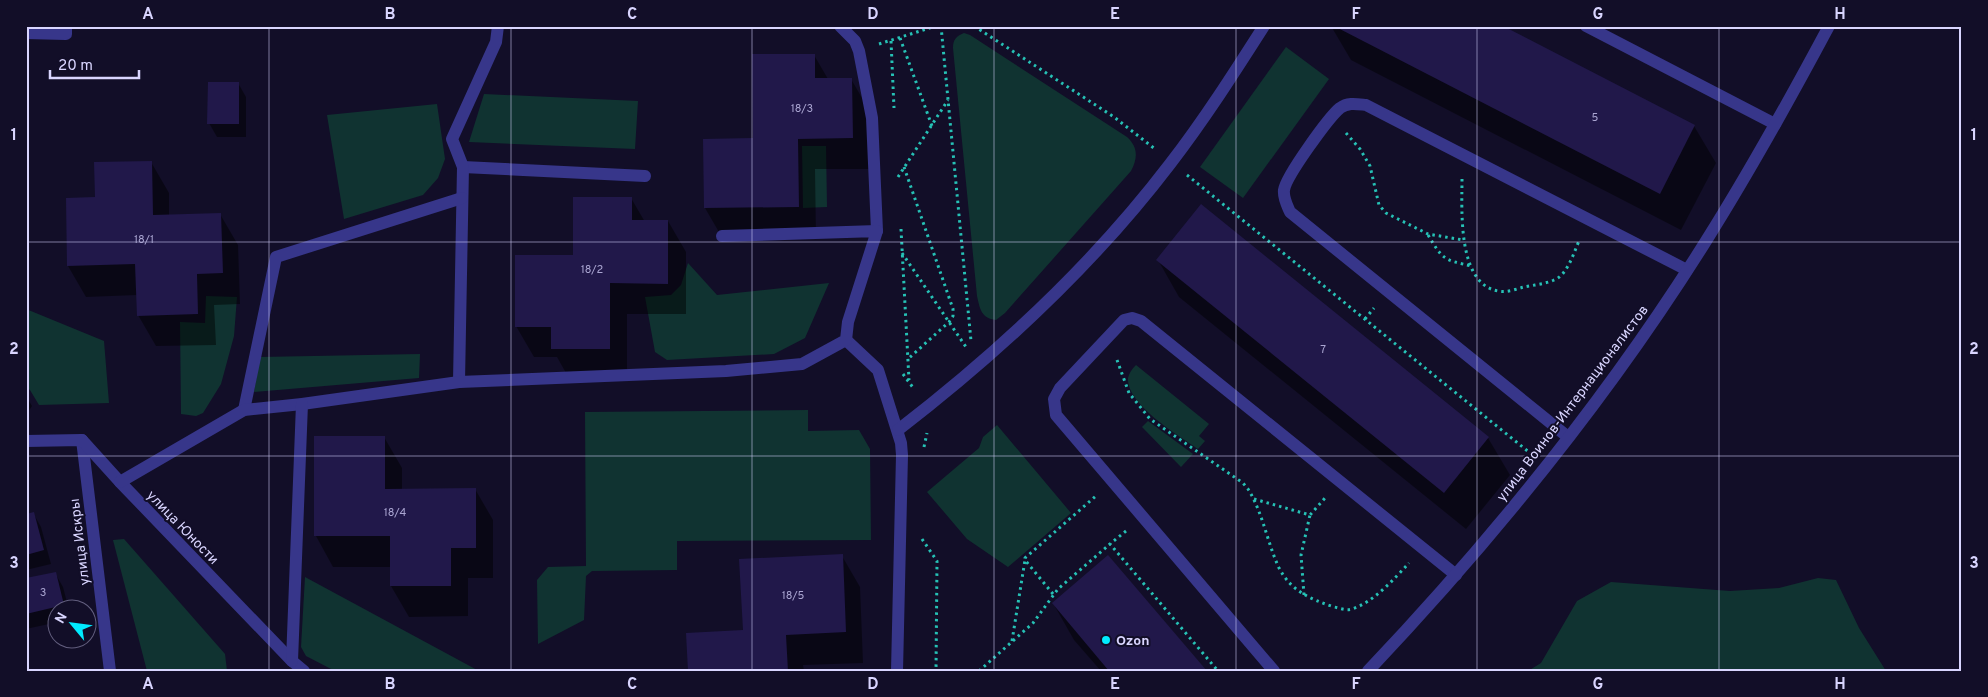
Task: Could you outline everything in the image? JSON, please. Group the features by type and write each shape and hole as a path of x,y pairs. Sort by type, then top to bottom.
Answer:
{"street":[{"path":"26,33 66,34 66,26"},
{"path":"459,382 463,168 452,139 496,42 498,26"},
{"path":"840,26 855,41 860,51 872,118 877,231 848,322 846,340"},
{"path":"898,430 975,361 1052,297 1105,241 1171,162 1218,97 1264,26"},
{"path":"1586,26 1775,124"},
{"name":"улица Воинов-Интернационалистов","path":"1368,671 1456,575 1546,466 1612,379 1687,270 1742,182 1828,26"},
{"path":"1568,437 1290,212 1285,200 1284,189 1289,176 1332,116 1342,107 1352,103 1366,105 1687,270"},
{"path":"463,168 645,176"},
{"path":"244,410 276,257 462,198"},
{"path":"722,236 877,231"},
{"path":"1274,671 1056,415 1054,399 1060,388 1124,320 1132,318 1141,321 1456,575"},
{"path":"120,482 244,410 302,404 459,382 726,371 802,364 846,340"},
{"path":"846,340 878,370 898,430 902,455 897,671"},
{"path":"292,661 302,404"},
{"path":"26,441 82,440"},
{"name":"улица Юности","path":"82,440 292,661 304,671"},
{"name":"улица Искры","path":"82,440 110,671"}],"path":[{"path":"860,51 936,26"},
{"path":"941,26 975,361"},
{"path":"974,26 1114,117 1546,466"},
{"path":"900,38 932,126"},
{"path":"898,177 948,100"},
{"path":"1332,116 1367,159 1382,210 1390,216 1428,234 1463,240"},
{"path":"1461,154 1463,240 1472,266 1482,283 1492,290 1501,292 1554,281 1564,271 1590,220"},
{"path":"904,167 953,309 953,316 949,322 908,359"},
{"path":"1428,234 1442,257 1453,262 1472,266"},
{"path":"902,253 975,361"},
{"path":"1111,333 1123,382 1141,410 1162,429 1243,483 1254,499 1279,566 1290,584 1304,595 1345,610 1355,608 1385,588 1424,548"},
{"path":"1304,595 1301,555 1310,515 1339,481"},
{"path":"1012,642 1027,555 1113,482"},
{"path":"1254,499 1310,515"},
{"path":"979,671 1033,623 1053,594 1142,516"},
{"path":"1110,544 1218,671"},
{"path":"1025,560 1053,594"}],"green space":[{"path":"964,33 970,35 1127,137 1131,141 1136,153 1131,171 1005,313 996,320 984,315 980,309 977,296 953,48 956,39"},
{"path":"1286,47 1329,79 1243,198 1200,167"},
{"path":"484,94 638,101 635,149 469,142"},
{"path":"437,104 445,159 438,178 423,195 344,219 327,115"},
{"path":"802,146 826,146 827,207 803,208"},
{"path":"688,263 717,295 829,283 805,338 774,354 667,360 655,352 645,297 671,295 681,285"},
{"path":"206,296 237,297 234,336 221,384 203,413 196,416 181,414 180,322 205,323"},
{"path":"26,309 104,341 109,403 39,405 26,387"},
{"path":"420,354 419,378 254,392 260,357"},
{"path":"1136,365 1209,424 1199,436 1205,441 1198,449 1167,428 1135,398 1128,378"},
{"path":"808,410 808,431 859,430 870,449 871,540 677,541 677,570 592,571 586,576 584,620 538,644 537,580 548,567 586,566 585,412"},
{"path":"1148,421 1193,454 1181,467 1142,427"},
{"path":"997,425 1071,513 1008,567 967,539 927,492 979,448 983,437"},
{"path":"124,539 225,654 227,671 147,671 113,540"},
{"path":"305,577 479,671 335,671 306,656 301,647"},
{"path":"1818,578 1836,580 1859,628 1886,671 1528,671 1541,663 1577,601 1611,582 1730,591 1779,588"}],"building":[{"path":"1334,26 1503,26 1695,125 1660,194"},
{"path":"752,54 815,54 815,78 852,78 853,138 798,139 799,207 704,208 703,139 753,138"},
{"path":"208,82 239,82 239,124 207,124"},
{"path":"152,161 153,215 221,213 223,273 197,274 198,314 137,316 135,264 67,266 66,198 95,197 94,162"},
{"path":"573,197 632,197 632,220 668,220 668,284 610,283 610,349 551,349 551,327 515,327 515,255 573,255"},
{"path":"1201,204 1489,437 1444,493 1156,260"},
{"path":"314,436 385,436 385,489 476,488 476,548 451,548 451,586 390,586 390,536 314,536"},
{"path":"34,512 44,550 26,555 26,514"},
{"path":"843,554 846,632 786,635 788,671 688,671 686,633 743,630 739,559"},
{"path":"1108,555 1207,671 1109,671 1052,603"},
{"path":"56,572 63,600 48,600 48,609 26,614 26,578"}],"place":[{"name":"Ozon","path":"1106,640"}]}
